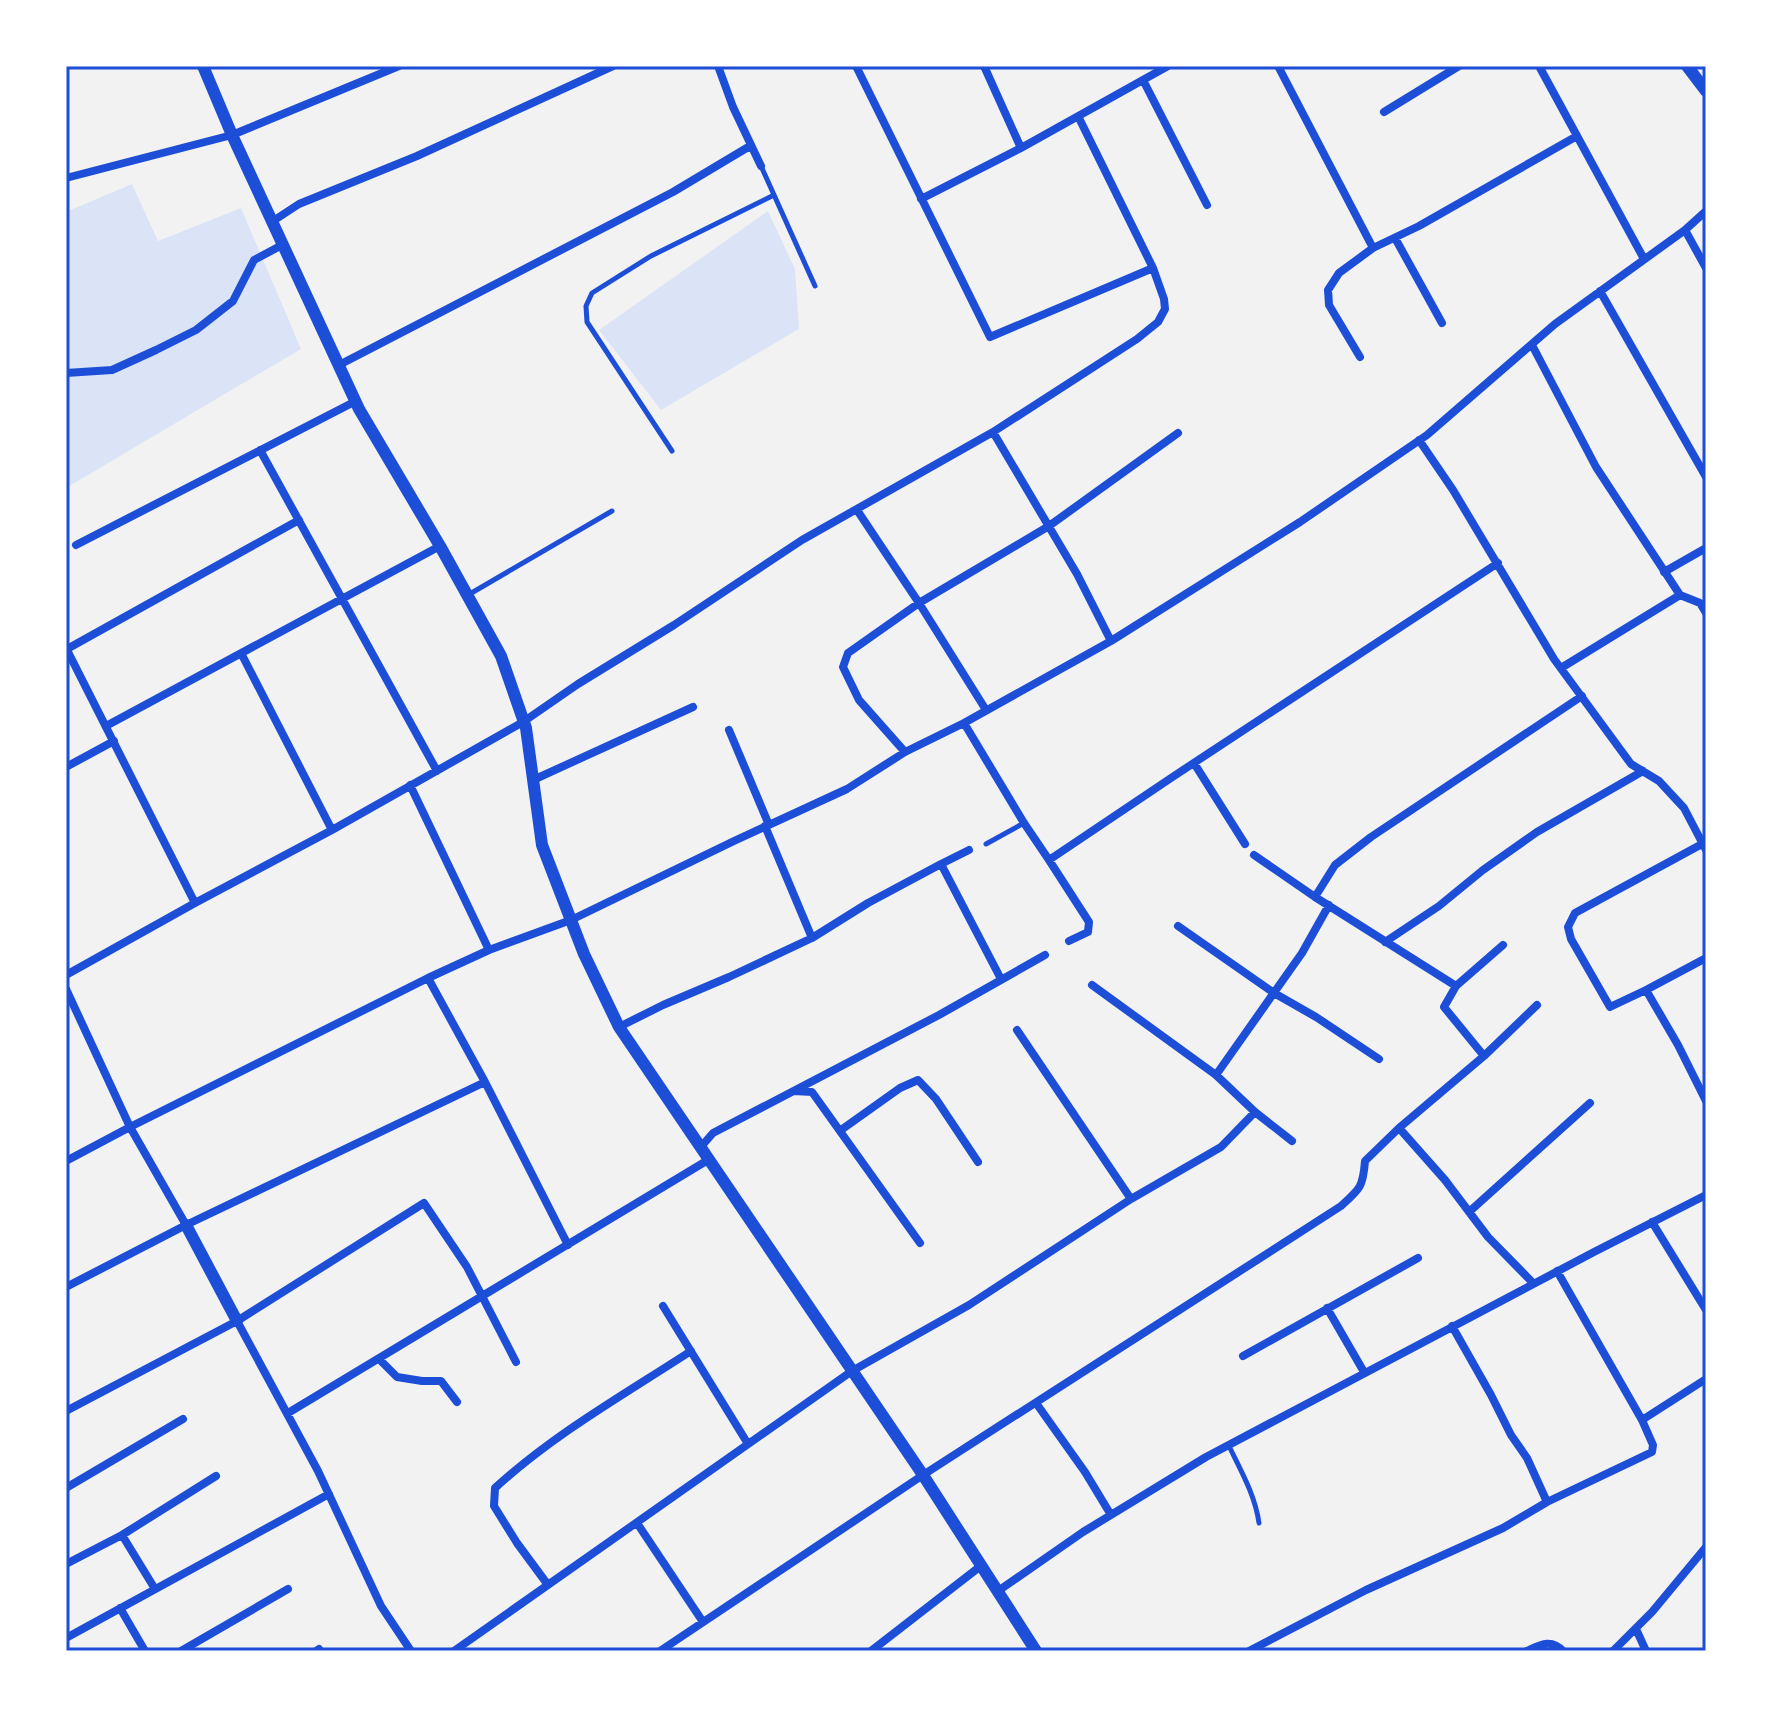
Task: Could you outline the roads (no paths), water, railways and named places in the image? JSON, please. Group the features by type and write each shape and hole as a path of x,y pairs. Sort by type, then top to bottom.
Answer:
{"street":[{"path":"203,66 356,401 501,656 523,722 542,845 584,954 619,1027 923,1475 1036,1651"},
{"path":"66,178 232,135 399,66"},
{"path":"273,221 299,204 417,156 613,66"},
{"path":"718,66 761,166"},
{"path":"856,66 990,337 1153,268"},
{"path":"984,66 1021,148"},
{"path":"921,199 1021,148 1168,66"},
{"path":"1278,66 1373,248"},
{"path":"1384,112 1459,66"},
{"path":"1539,66 1644,259"},
{"path":"1687,66 1706,91"},
{"path":"1143,80 1207,205"},
{"path":"66,975 523,722 802,540 993,432 1137,339 1158,322 1165,309 1153,268 1078,116"},
{"path":"1360,357 1329,305 1328,290 1339,273 1373,248 1419,226 1577,136"},
{"path":"339,365 673,192 750,146"},
{"path":"66,1161 428,978 489,950 571,920 847,789 905,752 964,723 1111,641 1300,522 1419,440 1555,324 1685,230 1706,211"},
{"path":"1685,230 1706,268"},
{"path":"1395,238 1442,323"},
{"path":"66,373 112,370 196,330 233,301 254,260 284,244"},
{"path":"1600,291 1706,477"},
{"path":"1532,345 1596,467 1664,572 1680,595 1700,603 1706,613"},
{"path":"76,545 356,401"},
{"path":"993,432 1077,574 1111,641"},
{"path":"905,752 859,700 843,667 848,653 919,603 1049,526 1178,433"},
{"path":"1419,440 1453,490 1561,668 1631,764 1659,781 1684,808 1704,847 1575,913 1568,927 1571,939 1610,1007 1706,958"},
{"path":"260,450 437,771"},
{"path":"857,510 986,710"},
{"path":"195,903 66,648 299,520"},
{"path":"106,726 440,546"},
{"path":"1664,572 1706,548"},
{"path":"1049,860 1498,563"},
{"path":"1561,668 1680,595"},
{"path":"241,653 332,830"},
{"path":"1315,897 1335,865 1371,837 1582,696"},
{"path":"533,780 693,707"},
{"path":"964,723 1089,922 1088,932 1069,941"},
{"path":"729,730 812,938"},
{"path":"66,767 114,741"},
{"path":"1194,763 1245,844"},
{"path":"1385,942 1439,906 1537,832 1643,771"},
{"path":"410,785 489,950"},
{"path":"619,1027 812,938 868,903 969,850"},
{"path":"1254,855 1456,986"},
{"path":"941,864 1001,979"},
{"path":"1216,1075 1302,953 1329,905"},
{"path":"1178,926 1274,993 1379,1059"},
{"path":"1484,1056 1444,1007 1456,986 1503,945"},
{"path":"700,1148 713,1133 939,1015 1045,955"},
{"path":"428,978 568,1245"},
{"path":"1092,985 1216,1075 1292,1141"},
{"path":"66,989 130,1127 288,1413 381,1606 411,1651"},
{"path":"1646,990 1706,1101"},
{"path":"660,1651 923,1475 1341,1206 1363,1180 1365,1161 1537,1005"},
{"path":"1017,1030 1131,1199"},
{"path":"841,1130 900,1088 918,1080 936,1099 978,1162"},
{"path":"66,1287 186,1225 485,1082"},
{"path":"793,1091 812,1092 920,1243"},
{"path":"1469,1212 1590,1103"},
{"path":"454,1651 852,1371 969,1305 1131,1199 1221,1147 1255,1112"},
{"path":"1399,1128 1445,1180 1488,1237 1533,1283"},
{"path":"288,1413 708,1160"},
{"path":"998,1591 1083,1532 1228,1445 1706,1195"},
{"path":"66,1411 237,1321 424,1203 467,1267 516,1362"},
{"path":"1652,1222 1706,1310"},
{"path":"1243,1356 1418,1258"},
{"path":"1249,1651 1366,1590 1503,1528 1547,1502 1652,1452 1653,1445 1642,1420 1557,1271"},
{"path":"663,1306 748,1444"},
{"path":"1327,1308 1364,1372"},
{"path":"1452,1326 1511,1435 1527,1458 1547,1502"},
{"path":"548,1585 494,1506 495,1488 555,1440 691,1351"},
{"path":"379,1359 397,1377 441,1381 457,1402"},
{"path":"1642,1420 1706,1379"},
{"path":"1036,1403 1111,1515"},
{"path":"66,1488 183,1419"},
{"path":"66,1564 122,1535 216,1476"},
{"path":"66,1638 329,1494"},
{"path":"637,1523 703,1622"},
{"path":"122,1535 155,1589"},
{"path":"1613,1651 1652,1612 1706,1547"},
{"path":"871,1651 886,1647 982,1565"},
{"path":"181,1651 198,1647 288,1589"},
{"path":"120,1608 145,1651"},
{"path":"1636,1629 1646,1651"},
{"path":"1527,1651 1545,1642 1557,1645 1563,1651"}],"lane":[{"path":"761,166 815,286"},
{"path":"672,451 587,322 586,306 592,293 651,256 774,195"},
{"path":"468,595 612,511"},
{"path":"986,844 1024,823"},
{"path":"1228,1445 1245,1478 1259,1523"}]}
